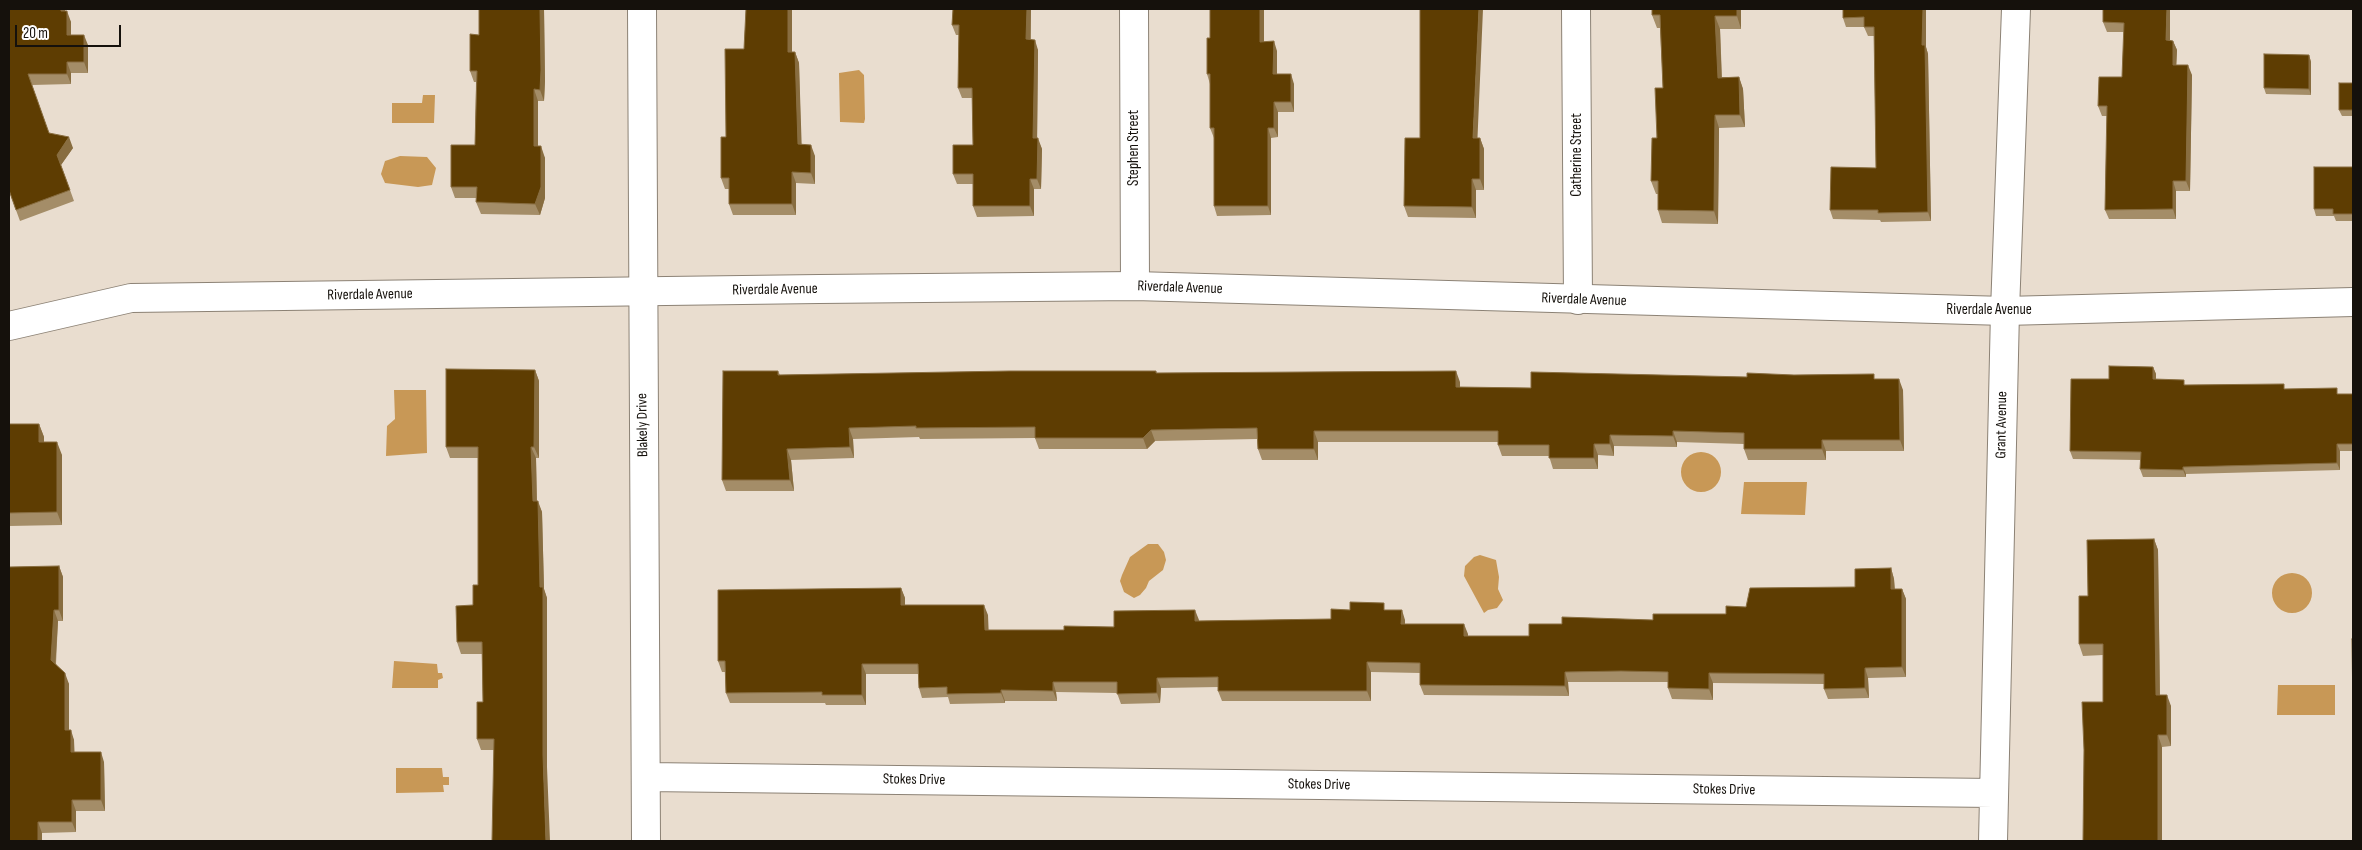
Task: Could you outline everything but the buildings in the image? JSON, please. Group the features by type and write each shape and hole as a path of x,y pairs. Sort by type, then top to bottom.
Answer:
{"street":[{"name":"Blakely Drive","path":"642,9 646,841"},
{"name":"Stephen Street","path":"1134,9 1135,286"},
{"name":"Catherine Street","path":"1576,9 1578,300"},
{"name":"Grant Avenue","path":"1993,841 2005,311 2016,9"},
{"name":"Riverdale Avenue","path":"9,326 130,298 1135,286 2005,311 2353,302"},
{"name":"Stokes Drive","path":"646,777 1993,792"}],"shaded area":[{"path":"859,70 864,75 864,123 840,122 839,73"},
{"path":"423,95 435,95 434,123 392,123 392,103 422,103"},
{"path":"400,156 427,157 436,168 432,185 418,187 385,183 381,174 385,161"},
{"path":"394,390 426,390 427,453 386,456 387,426 395,419"},
{"path":"1697,452 1705,452 1712,455 1718,461 1721,472 1718,483 1712,489 1705,492 1697,492 1690,489 1684,483 1681,476 1681,468 1684,461 1690,455"},
{"path":"1744,482 1807,482 1805,515 1741,514"},
{"path":"1148,544 1158,544 1164,552 1166,560 1163,570 1149,581 1140,595 1134,598 1124,592 1120,581 1130,557"},
{"path":"1480,555 1496,560 1499,577 1498,589 1503,600 1497,608 1484,613 1464,576 1465,566 1474,557"},
{"path":"2296,573 2303,576 2309,582 2312,593 2311,601 2303,610 2296,613 2288,613 2281,610 2273,601 2272,589 2275,582 2284,574"},
{"path":"394,661 437,664 438,673 442,673 443,678 438,680 438,688 392,688"},
{"path":"2278,685 2335,685 2335,715 2277,715"},
{"path":"396,768 442,768 443,777 449,777 449,785 443,785 444,792 396,793"}]}
